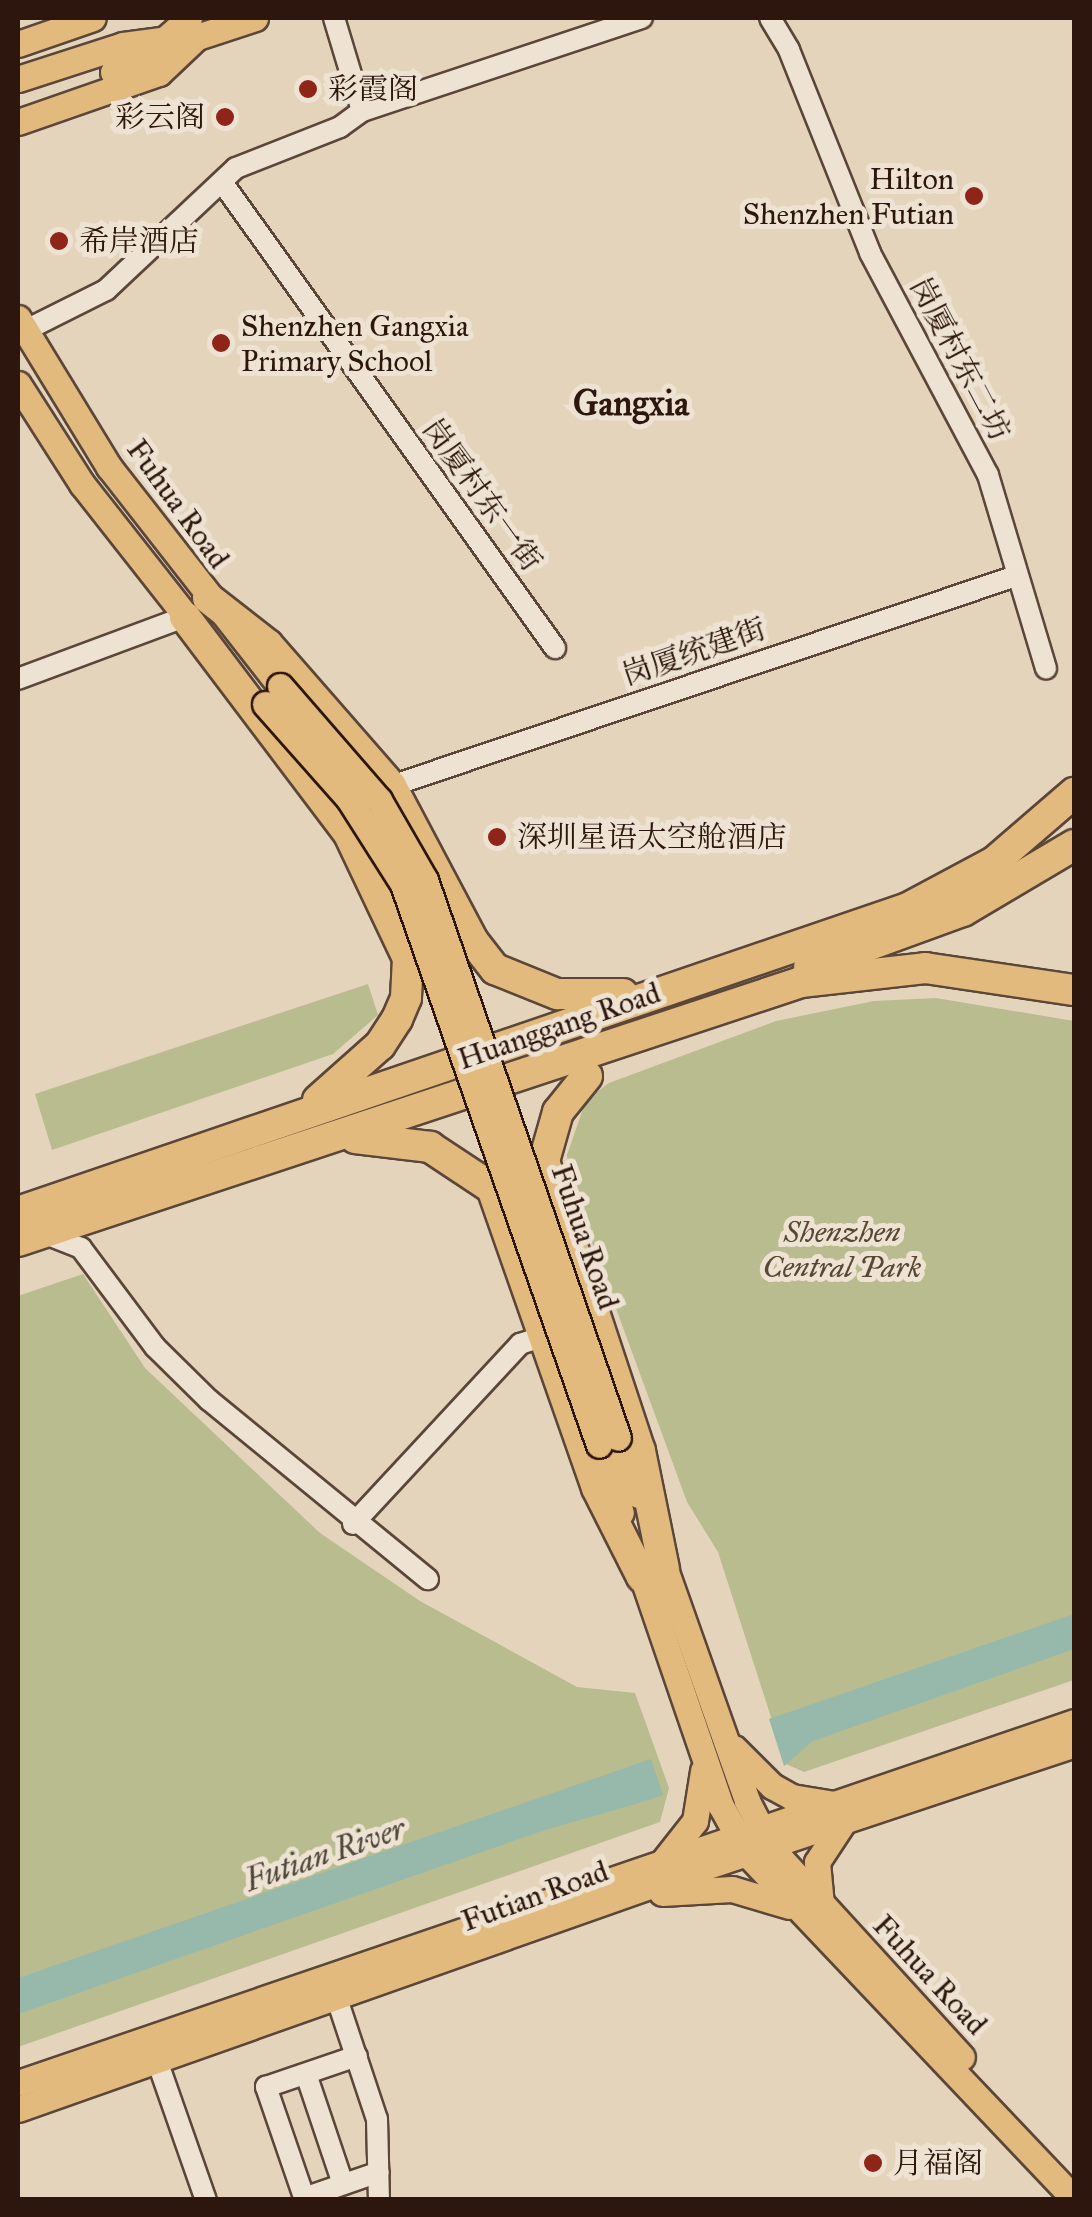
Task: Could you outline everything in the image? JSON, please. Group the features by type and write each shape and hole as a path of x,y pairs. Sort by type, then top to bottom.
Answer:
{"highway":[{"path":"196,608 268,645 391,786 482,956 524,986 576,996 661,991"},
{"path":"196,608 349,834 404,943 410,976 397,1019 353,1072 299,1115"},
{"name":"Huanggang Road","path":"18,1212 908,908 1010,849 1074,794"},
{"path":"763,992 834,956 962,911 1025,878 1074,845"},
{"path":"404,943 425,961 444,960 463,940 463,921"},
{"name":"Huanggang Road","path":"29,1237 763,992 850,973 925,968 1067,989"},
{"path":"651,1056 680,1019"},
{"path":"587,1076 566,1098 545,1146 555,1195 640,1450 653,1573"},
{"path":"332,1139 396,1141 451,1155 492,1188 597,1488 653,1573"},
{"path":"501,1209 508,1192 524,1182 542,1183 555,1195"}],"main road":[{"path":"18,44 93,18"},
{"path":"18,79 123,45 165,39 193,27 255,18"},
{"path":"18,122 159,73 193,27"},
{"path":"18,106 138,63 165,39"},
{"name":"Fuhua Road","path":"21,324 196,608"},
{"name":"Fuhua Road","path":"18,384 82,484 272,695 379,800 425,880 653,1573 703,1753 755,1843 1074,2200"},
{"name":"Fuhua Road","path":"653,1573 722,1729 755,1843"},
{"name":"Futian Road","path":"849,1812 1074,1722"},
{"path":"627,1897 732,1889 812,1911 818,1862 849,1812 782,1792 756,1772 722,1729"},
{"name":"Futian Road","path":"18,2083 337,1999 627,1897 755,1843 1074,1744"},
{"path":"665,1859 695,1821 703,1753"},
{"name":"Futian Road","path":"18,2109 153,2048 665,1859 755,1843"},
{"name":"Fuhua Road","path":"812,1911 1074,2177"}],"street":[{"path":"334,18 362,110"},
{"path":"21,324 106,290 236,168 340,127 362,110 642,18"},
{"name":"岗厦村东二坊","path":"770,18 790,50 870,253 993,495 1046,668"},
{"name":"岗厦村东一街","path":"222,182 555,648"},
{"name":"岗厦统建街","path":"391,786 1016,576"},
{"path":"18,678 196,608"},
{"path":"29,1237 82,1248 155,1347 353,1524 428,1579"},
{"path":"353,1524 520,1344 544,1336"},
{"path":"337,1999 378,2119 379,2200"},
{"path":"153,2048 206,2200"},
{"path":"357,2056 266,2087 304,2199 378,2172"},
{"path":"306,2074 343,2184"}],"green space":[{"path":"368,984 378,1015 333,1054 52,1150 35,1094"},
{"name":"Shenzhen Central Park","path":"936,998 1074,1021 1074,1680 804,1772 786,1764 718,1552 687,1502 570,1183 567,1155 586,1100 609,1083 776,1021 874,1001"},
{"path":"83,1274 145,1368 320,1533 420,1601 577,1687 635,1693 669,1788 660,1822 18,2047 18,1296"}],"shaded area":[{"path":"1074,1614 1074,1649 813,1741 784,1766 769,1719"},
{"path":"651,1759 663,1795 542,1831 18,2014 18,1978"}],"place":[{"name":"彩霞阁","path":"308,89"},
{"name":"彩云阁","path":"225,117"},
{"name":"Hilton Shenzhen Futian","path":"974,196"},
{"name":"希岸酒店","path":"59,241"},
{"name":"Shenzhen Gangxia Primary School","path":"221,343"},
{"name":"深圳星语太空舱酒店","path":"497,837"},
{"name":"月福阁","path":"873,2163"}],"district":[{"name":"Gangxia","path":"631,404"}],"water label":[{"name":"Futian River","path":"325,1855"}]}
